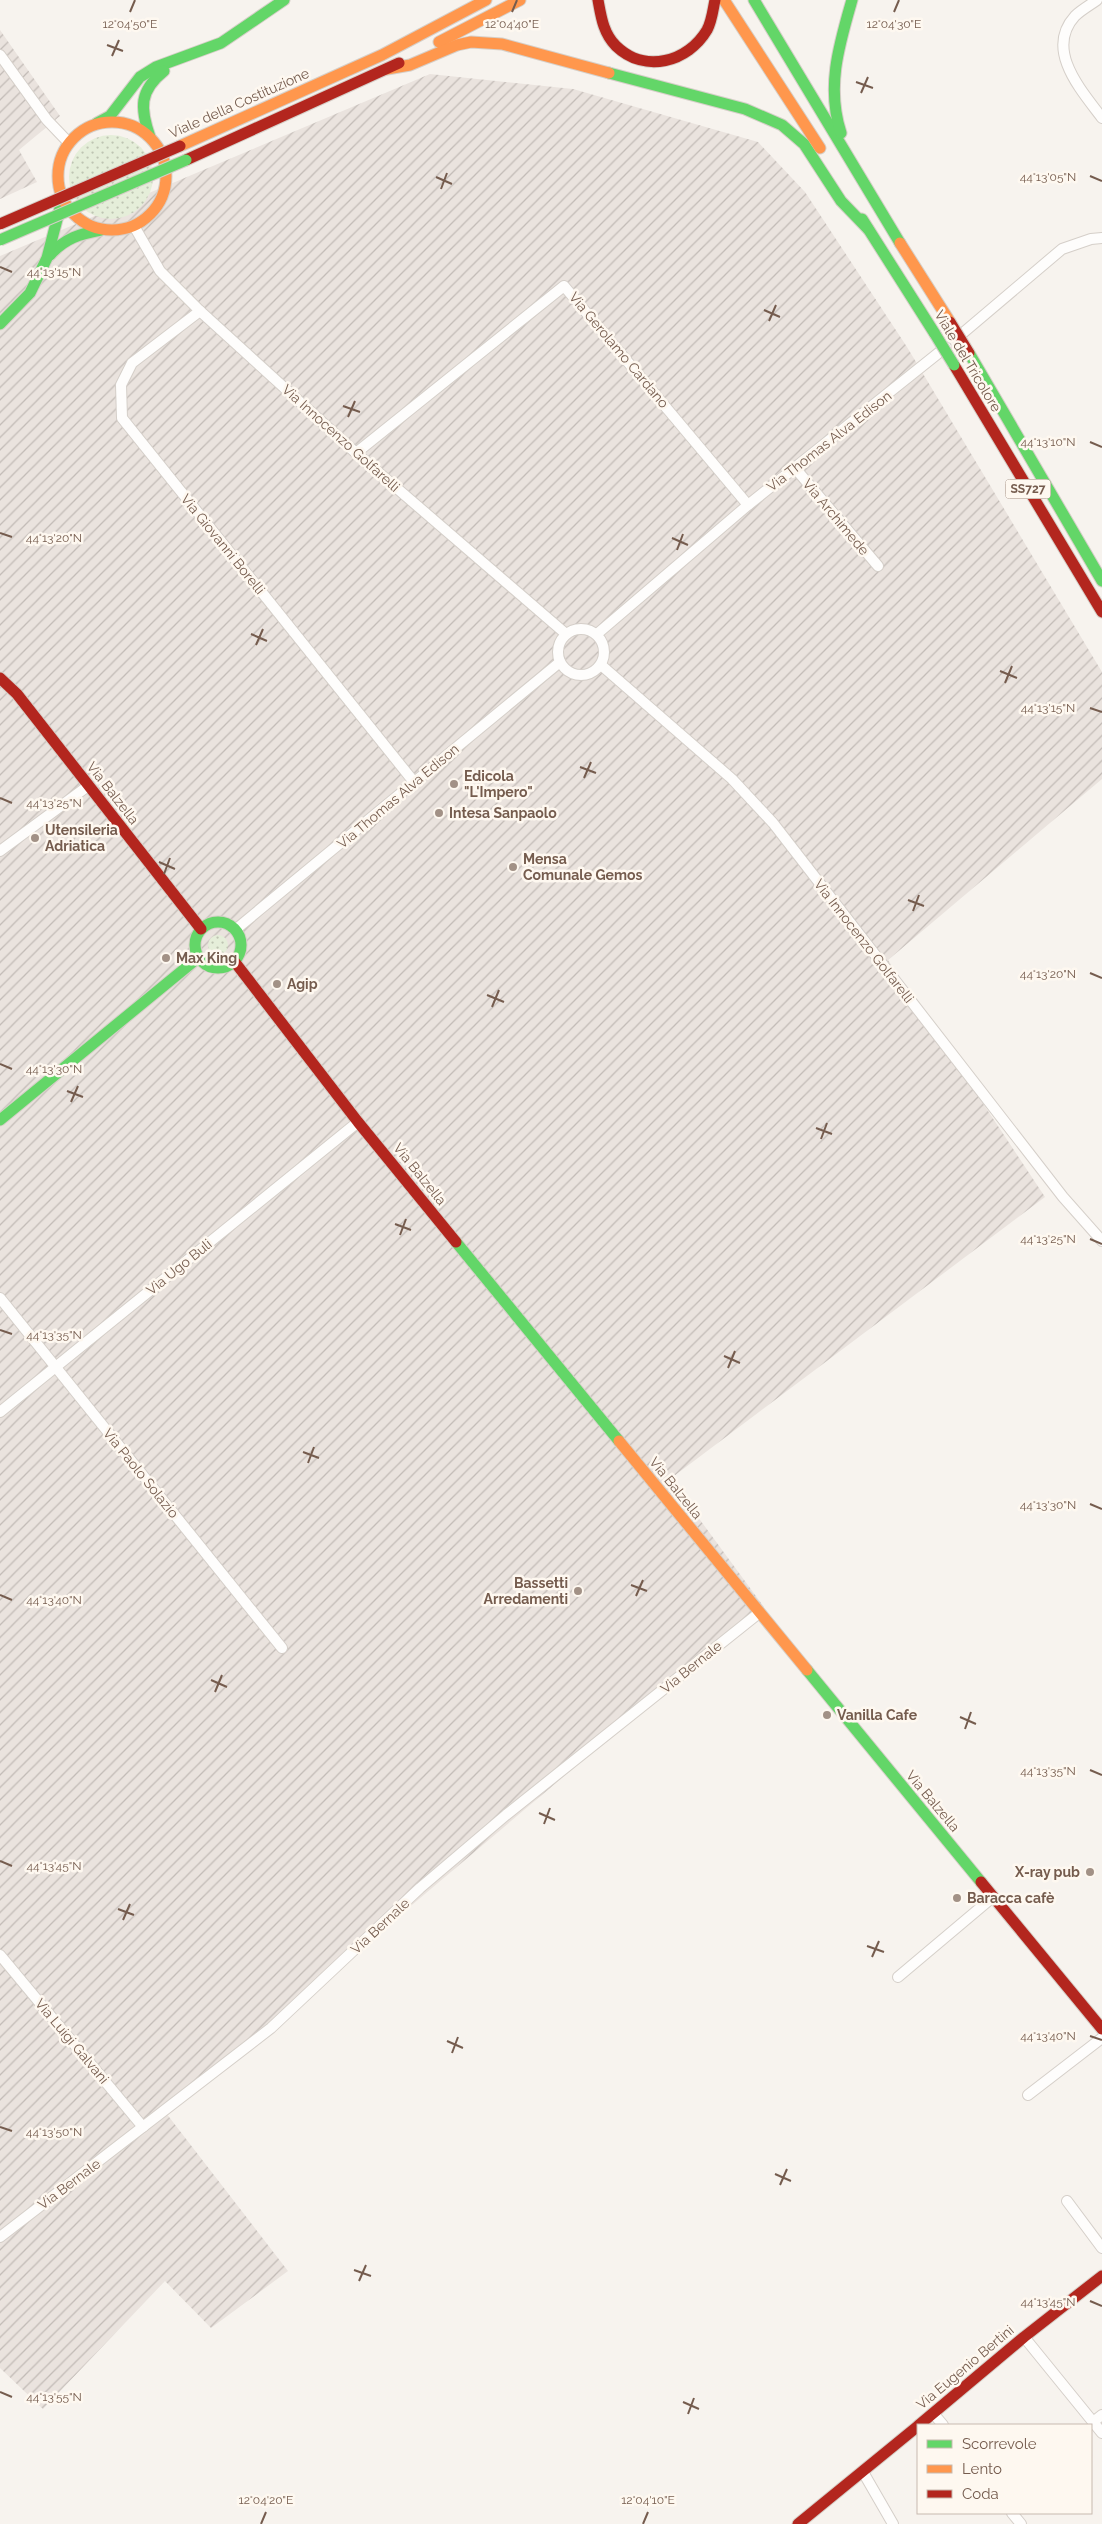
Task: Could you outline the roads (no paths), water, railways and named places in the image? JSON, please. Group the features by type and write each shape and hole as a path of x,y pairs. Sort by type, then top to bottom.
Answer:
{"main road":[{"path":"101,230 85,224 72,213 62,199 58,185 58,170 61,156 69,143 84,129 110,116 140,78 156,67 221,43 284,0"},
{"name":"Viale della Costituzione","path":"0,224 382,55 486,0"},
{"path":"0,240 186,160 387,69 520,0"},
{"path":"598,0 598,14 605,32 617,48 634,58 654,62 674,60 692,51 705,36 714,18 715,0"},
{"path":"724,0 805,123 868,229"},
{"path":"754,0 883,216"},
{"path":"852,0 834,65 832,98 840,131 883,216"},
{"path":"387,69 410,65 457,45 471,42 502,44 745,109 778,121 802,140 842,202 868,229"},
{"path":"47,258 60,243 74,235 101,230 118,231 134,226 152,212 164,193 165,163 159,149 150,137 143,119 142,109 147,88 154,78 181,59"},
{"path":"94,125 108,122 123,123 137,128 150,137"},
{"path":"0,324 30,293 47,258 62,199"},
{"name":"Viale del Tricolore","path":"883,216 969,353 1102,581"},
{"name":"Viale del Tricolore","path":"868,229 954,365 1102,612"},
{"name":"Via Balzella","path":"0,678 17,694 201,929"},
{"path":"222,922 235,930 241,942 238,955 234,961 229,965 216,967 203,962 199,957 195,943 201,929 207,924 222,922"},
{"path":"0,1120 199,957"},
{"name":"Via Balzella","path":"234,961 358,1122 1102,2029"},
{"name":"Via Eugenio Bertini","path":"919,2424 1024,2337 1102,2276"},
{"name":"Via Eugenio Bertini","path":"798,2524 917,2426"}],"street":[{"path":"1097,0 1075,16 1067,31 1063,55 1070,73 1102,118"},
{"path":"0,55 47,120 69,143"},
{"name":"Via Innocenzo Golfarelli","path":"134,226 160,271 200,311 356,453 566,634"},
{"name":"Via Thomas Alva Edison","path":"597,634 748,505 923,366 1062,249 1090,239 1102,238"},
{"name":"Via Gerolamo Cardano","path":"356,453 564,286 748,505"},
{"name":"Via Giovanni Borelli","path":"200,311 132,363 121,385 122,418 414,782"},
{"name":"Via Archimede","path":"795,468 878,566"},
{"path":"578,628 591,630 597,634 601,639 605,652 601,665 590,673 576,674 564,668 560,662 558,647 566,634 578,628"},
{"name":"Via Thomas Alva Edison","path":"235,930 560,662"},
{"name":"Via Innocenzo Golfarelli","path":"601,665 732,779 773,823 1062,1197 1102,1241"},
{"path":"0,851 88,786"},
{"name":"Via Ugo Buli","path":"0,1412 358,1122"},
{"name":"Via Paolo Solazio","path":"0,1298 282,1648"},
{"name":"Via Bernale","path":"0,2237 271,2028 420,1888 506,1815 759,1613"},
{"path":"898,1976 993,1897"},
{"name":"Via Luigi Galvani","path":"0,1956 143,2127"},
{"path":"1028,2095 1102,2038"},
{"path":"1067,2201 1102,2248"},
{"path":"1024,2337 1102,2433"},
{"path":"933,2413 942,2424"},
{"path":"1093,2422 1102,2415"},
{"path":"863,2472 893,2524"},
{"path":"1013,2514 1021,2524"}],"place":[{"name":"Edicola \"L'Impero\"","path":"454,784"},
{"name":"Intesa Sanpaolo","path":"439,813"},
{"name":"Utensileria Adriatica","path":"35,838"},
{"name":"Mensa Comunale Gemos","path":"513,867"},
{"name":"Max King","path":"166,958"},
{"name":"Agip","path":"277,984"},
{"name":"Bassetti Arredamenti","path":"578,1591"},
{"name":"Vanilla Cafe","path":"827,1715"},
{"name":"X-ray pub","path":"1090,1872"},
{"name":"Baracca cafè","path":"957,1898"}]}
